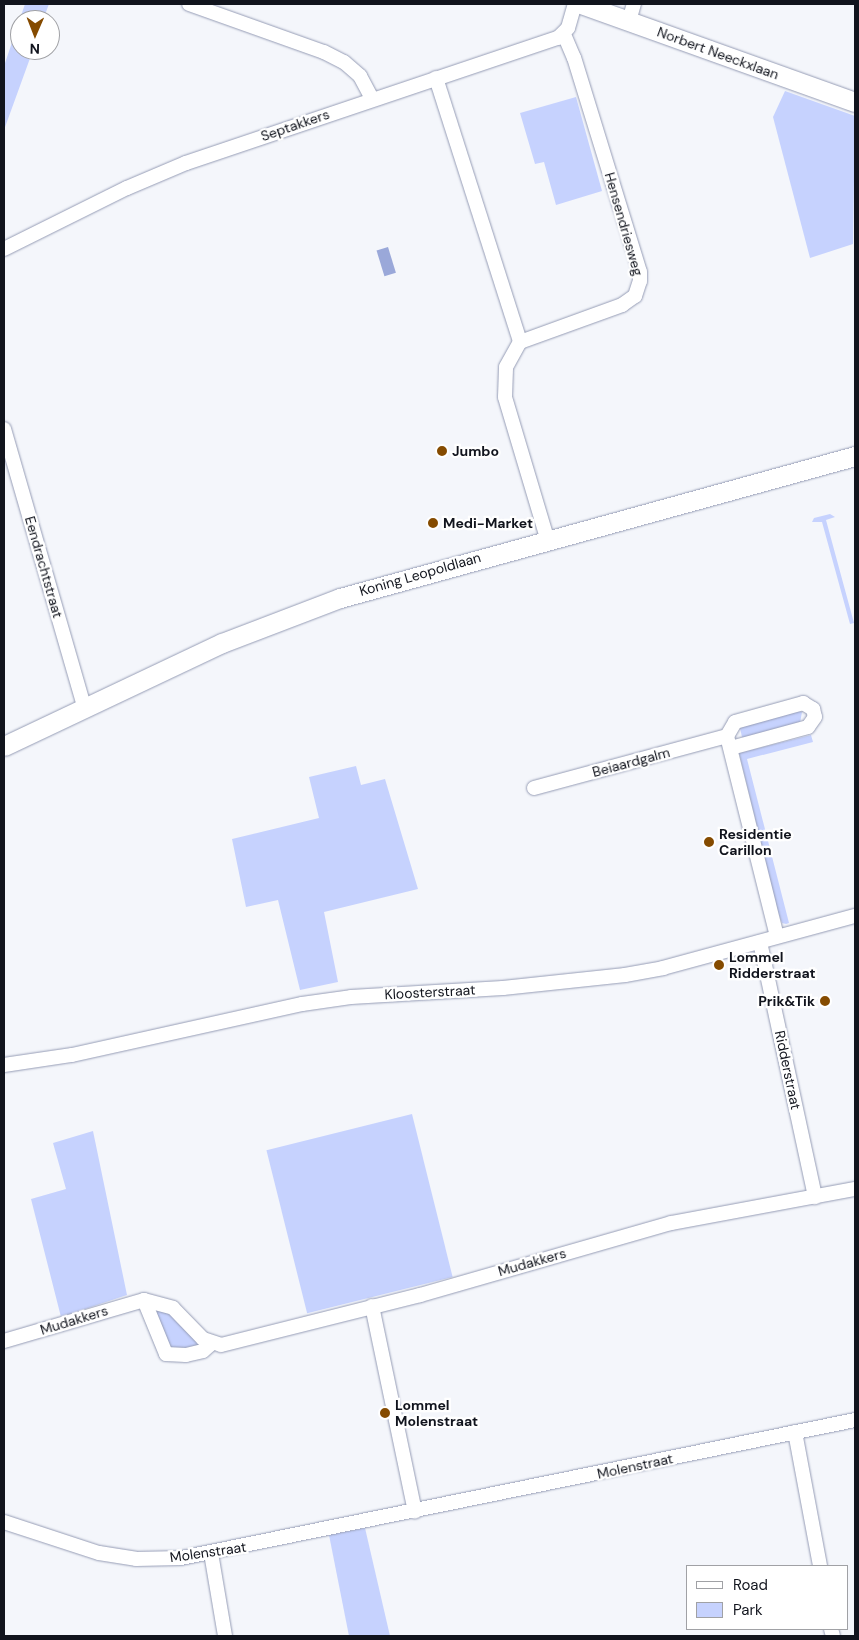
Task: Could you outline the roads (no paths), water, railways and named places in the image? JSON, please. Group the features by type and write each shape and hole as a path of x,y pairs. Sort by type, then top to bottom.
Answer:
{"main road":[{"name":"Norbert Neeckxlaan","path":"580,4 631,12 855,102"},
{"name":"Koning Leopoldlaan","path":"4,746 84,706 222,643 331,601 547,538 855,456"}],"street":[{"path":"189,4 324,52 344,62 360,76 372,99"},
{"path":"564,35 575,4"},
{"name":"Septakkers","path":"4,249 128,188 186,163 564,35"},
{"name":"Hensendriesweg","path":"520,342 622,304 635,296 640,281 640,272 600,142 564,35"},
{"path":"436,78 520,342 506,367 503,387 547,538"},
{"name":"Eendrachtstraat","path":"4,429 84,706"},
{"name":"Beiaardgalm","path":"534,788 729,742 808,727 815,717 813,709 803,703 735,722 729,742"},
{"path":"729,742 778,936"},
{"name":"Kloosterstraat","path":"4,1065 72,1055 302,1004 351,997 591,980 663,968 855,916"},
{"name":"Ridderstraat","path":"760,942 815,1197"},
{"name":"Mudakkers","path":"4,1341 144,1300 166,1354 186,1355 203,1351 211,1344 235,1342 372,1306 671,1223 855,1189"},
{"path":"144,1300 173,1308 211,1344"},
{"path":"372,1306 415,1512"},
{"name":"Molenstraat","path":"4,1522 67,1545 108,1555 136,1559 211,1554 855,1420"},
{"path":"795,1432 820,1565"},
{"path":"211,1554 225,1636"}],"place":[{"name":"Jumbo","path":"442,451"},
{"name":"Medi-Market","path":"433,523"},
{"name":"Residentie Carillon","path":"709,842"},
{"name":"Lommel Ridderstraat","path":"719,965"},
{"name":"Prik&Tik","path":"825,1001"},
{"name":"Lommel Molenstraat","path":"385,1413"}]}
